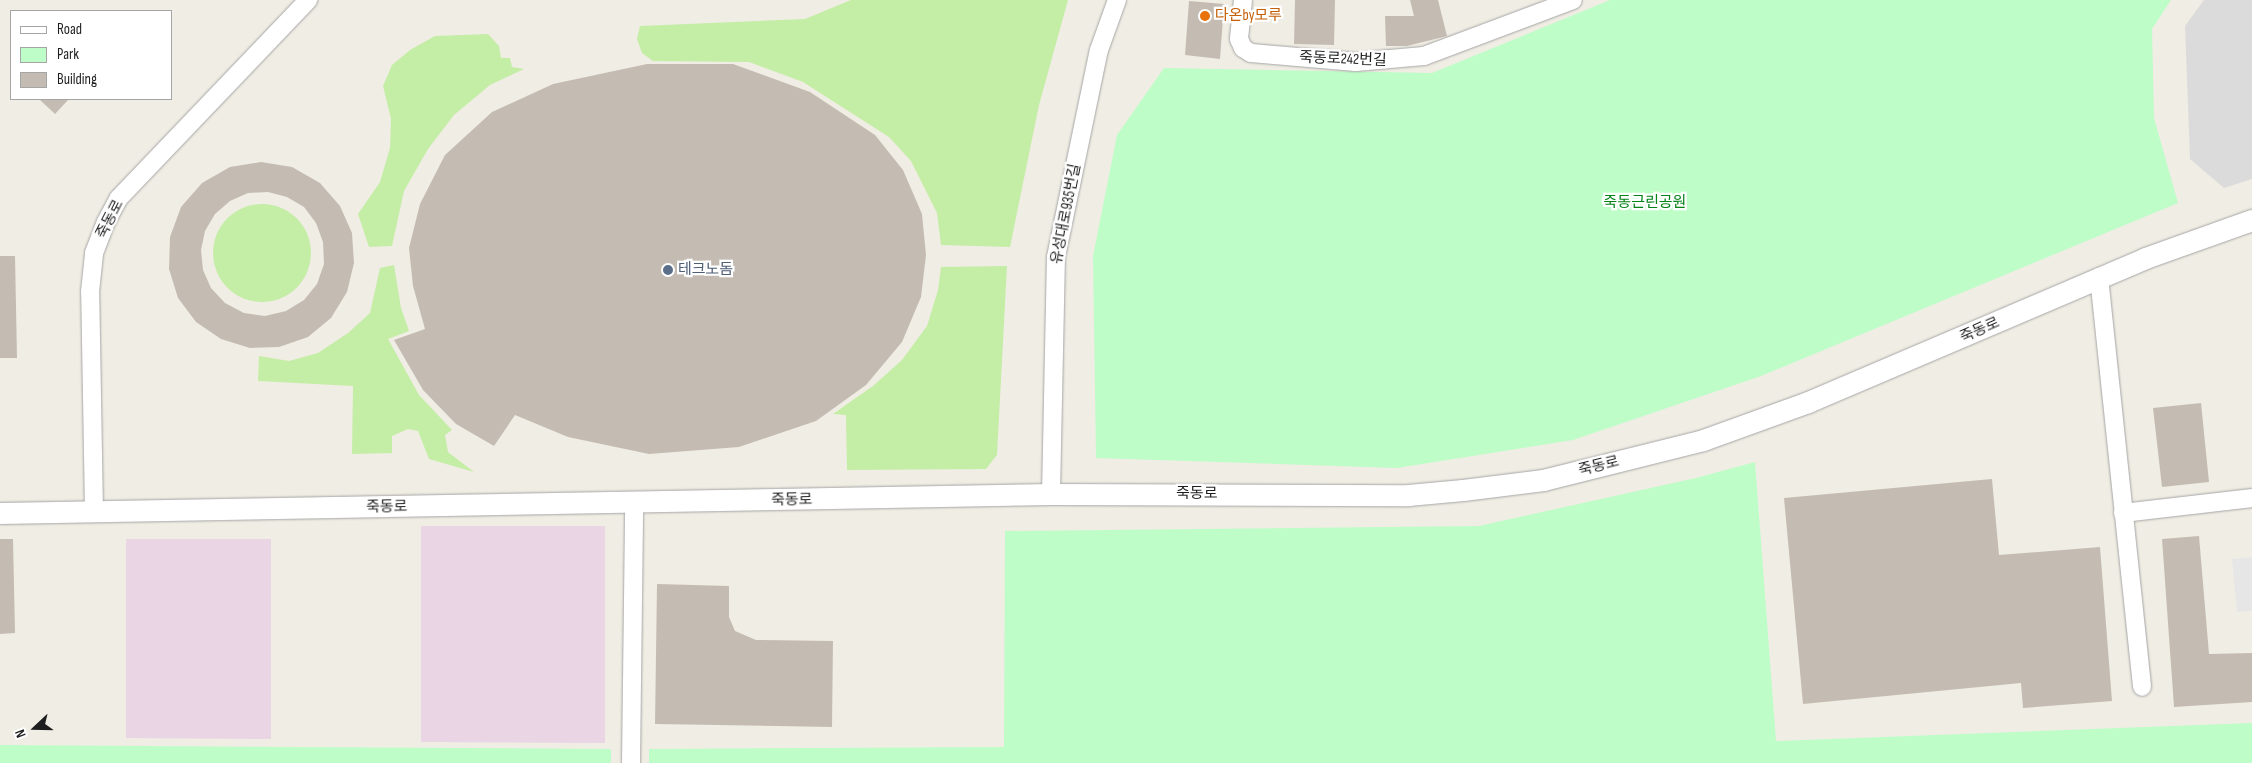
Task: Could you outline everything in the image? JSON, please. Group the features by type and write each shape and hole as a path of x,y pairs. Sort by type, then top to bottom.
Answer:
{"street":[{"name":"죽동로","path":"94,511 90,292 94,253 106,222 120,198 308,0"},
{"name":"유성대로935번길","path":"1051,494 1056,257 1099,50 1117,0"},
{"name":"죽동로242번길","path":"1243,0 1239,39 1244,48 1250,53 1356,62 1424,56 1573,0"},
{"name":"죽동로","path":"0,513 634,504 1051,494 1408,495 1543,480 1702,440 1808,402 2099,277 2252,220"},
{"path":"2099,277 2142,687"},
{"path":"2123,512 2252,498"},
{"path":"631,763 634,504"}],"shaded area":[{"path":"2204,0 2252,0 2252,179 2224,188 2190,159 2185,26"},
{"path":"421,526 605,526 605,743 421,742"},
{"path":"126,539 271,539 271,739 126,738"},
{"path":"2252,557 2252,611 2237,612 2232,559"}],"green space":[{"path":"851,0 1068,0 1039,105 1010,247 941,245 937,213 911,161 889,137 803,82 749,62 653,61 642,53 637,39 640,26 805,19"},
{"name":"죽동근린공원","path":"1610,0 2171,0 2152,29 2154,118 2178,203 1761,376 1573,440 1397,468 1096,458 1093,256 1117,135 1164,68 1432,73"},
{"path":"488,34 499,46 501,58 510,58 512,67 524,69 490,85 454,115 428,149 404,191 392,246 369,247 358,214 380,182 390,148 391,119 383,86 392,65 410,50 435,36"},
{"path":"262,204 272,205 289,212 303,226 310,243 310,263 303,280 289,294 272,301 262,302 252,301 235,294 221,280 214,263 213,253 214,243 221,226 235,212 252,205"},
{"path":"394,265 401,308 409,331 388,339 419,395 452,430 445,435 448,452 474,472 429,459 418,431 408,429 392,436 392,453 352,454 353,386 258,381 259,356 289,361 318,353 348,333 370,313 380,268"},
{"path":"1007,266 997,455 986,469 847,470 846,415 833,414 873,386 902,360 927,326 938,290 941,267"},
{"path":"1755,462 1776,741 2252,723 2252,763 649,763 649,749 1004,747 1005,531 1479,526 1696,478"},
{"path":"0,745 611,749 611,763 0,763"}],"building":[{"path":"1295,0 1335,0 1334,45 1294,44"},
{"path":"1410,0 1438,0 1447,36 1407,46 1386,46 1385,16 1414,16"},
{"path":"1189,1 1224,4 1220,59 1185,55"},
{"name":"테크노돔","path":"647,64 733,64 810,92 875,135 903,170 922,214 926,255 921,297 902,342 866,385 816,421 739,447 649,454 568,437 515,415 494,446 456,424 423,390 394,340 425,329 413,286 409,248 420,204 445,155 492,112 553,84"},
{"path":"40,100 68,100 55,114"},
{"path":"261,162 292,167 320,183 340,206 352,233 354,263 347,292 331,318 308,337 279,347 250,348 221,339 196,322 178,298 169,269 170,237 181,207 202,183 230,167","holes":["268,192 287,197 304,207 316,223 323,242 324,264 317,284 304,300 286,311 265,316 244,313 225,303 211,288 203,270 201,250 205,231 215,214 230,201 248,193"]},
{"path":"0,256 15,256 17,358 0,358"},
{"path":"2201,403 2209,482 2162,487 2153,408"},
{"path":"1992,479 1999,555 2100,547 2112,701 2023,708 2021,683 1803,704 1784,498"},
{"path":"2199,536 2209,654 2252,653 2252,702 2174,707 2162,539"},
{"path":"0,539 13,539 15,633 0,634"},
{"path":"657,584 729,586 729,617 735,631 756,640 833,641 832,727 655,724"}],"place":[{"name":"다온by모루","path":"1205,16"},
{"name":"테크노돔","path":"668,270"}]}
